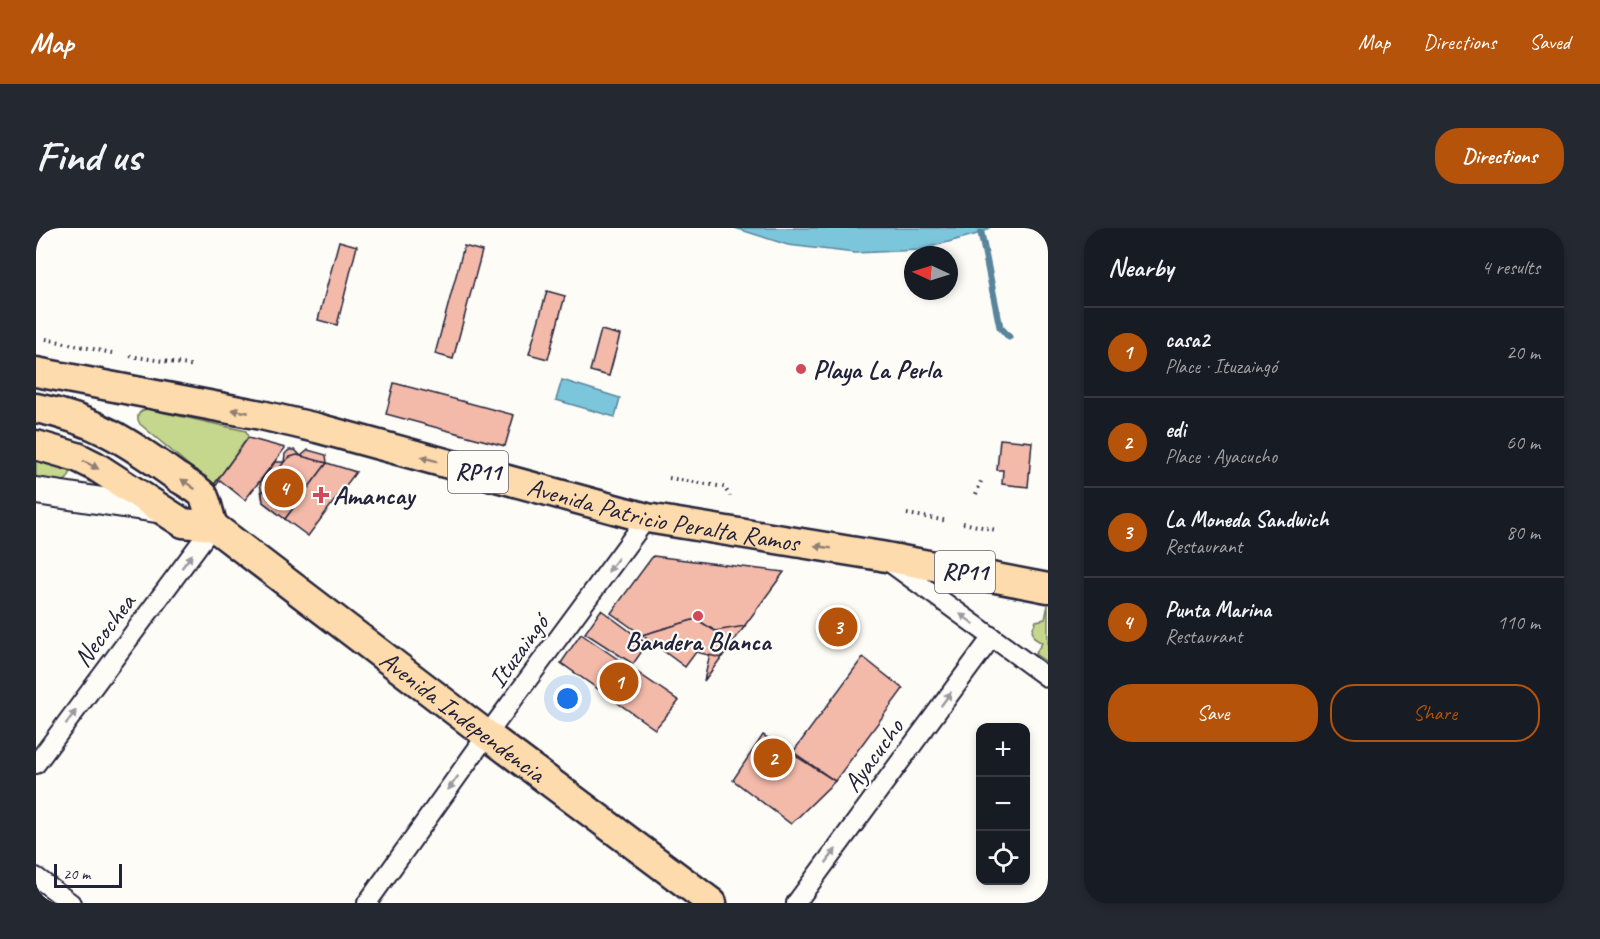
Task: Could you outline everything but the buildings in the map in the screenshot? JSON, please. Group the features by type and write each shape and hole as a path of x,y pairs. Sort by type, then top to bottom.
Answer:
{"main road":[{"name":"Avenida Patricio Peralta Ramos","path":"36,372 161,395 317,428 647,518 881,556 1048,588"},
{"path":"76,381 102,405 146,454"},
{"path":"36,408 96,426 146,454 204,496 213,526 183,524 95,466 77,457 36,445"},
{"path":"36,490 164,510"},
{"name":"Avenida Independencia","path":"213,526 712,903"}],"street":[{"name":"Ituzaingó","path":"367,903 647,518"},
{"name":"Necochea","path":"36,764 213,526"},
{"path":"881,556 1048,678"},
{"name":"Ayacucho","path":"796,903 992,637"},
{"path":"36,877 71,903"}],"path":[{"path":"46,339 112,353"},
{"path":"130,356 195,366"},
{"path":"669,478 724,487 730,496"},
{"path":"976,494 982,479"},
{"path":"907,514 948,521"},
{"path":"963,524 996,530"}],"green space":[{"path":"148,409 246,431 248,437 213,486 140,424 139,414"},
{"path":"36,458 71,470 69,476 62,482 36,478"},
{"path":"1048,605 1048,663 1035,654 1042,643 1034,638 1032,630 1036,621 1045,619"}],"water":[{"path":"735,228 989,228 981,233 934,246 904,246 904,251 855,253 788,245"},
{"path":"562,380 620,398 615,417 556,400"}],"waterway":[{"path":"981,233 1000,327 1009,337"}],"place":[{"name":"Playa La Perla","path":"801,369"},
{"name":"Punta Marina","path":"284,488"},
{"name":"Amancay","path":"321,495"},
{"name":"Bandera Blanca","path":"698,616"},
{"name":"La Moneda Sandwich","path":"838,627"},
{"name":"casa2","path":"619,682"},
{"name":"edi","path":"773,758"}]}
